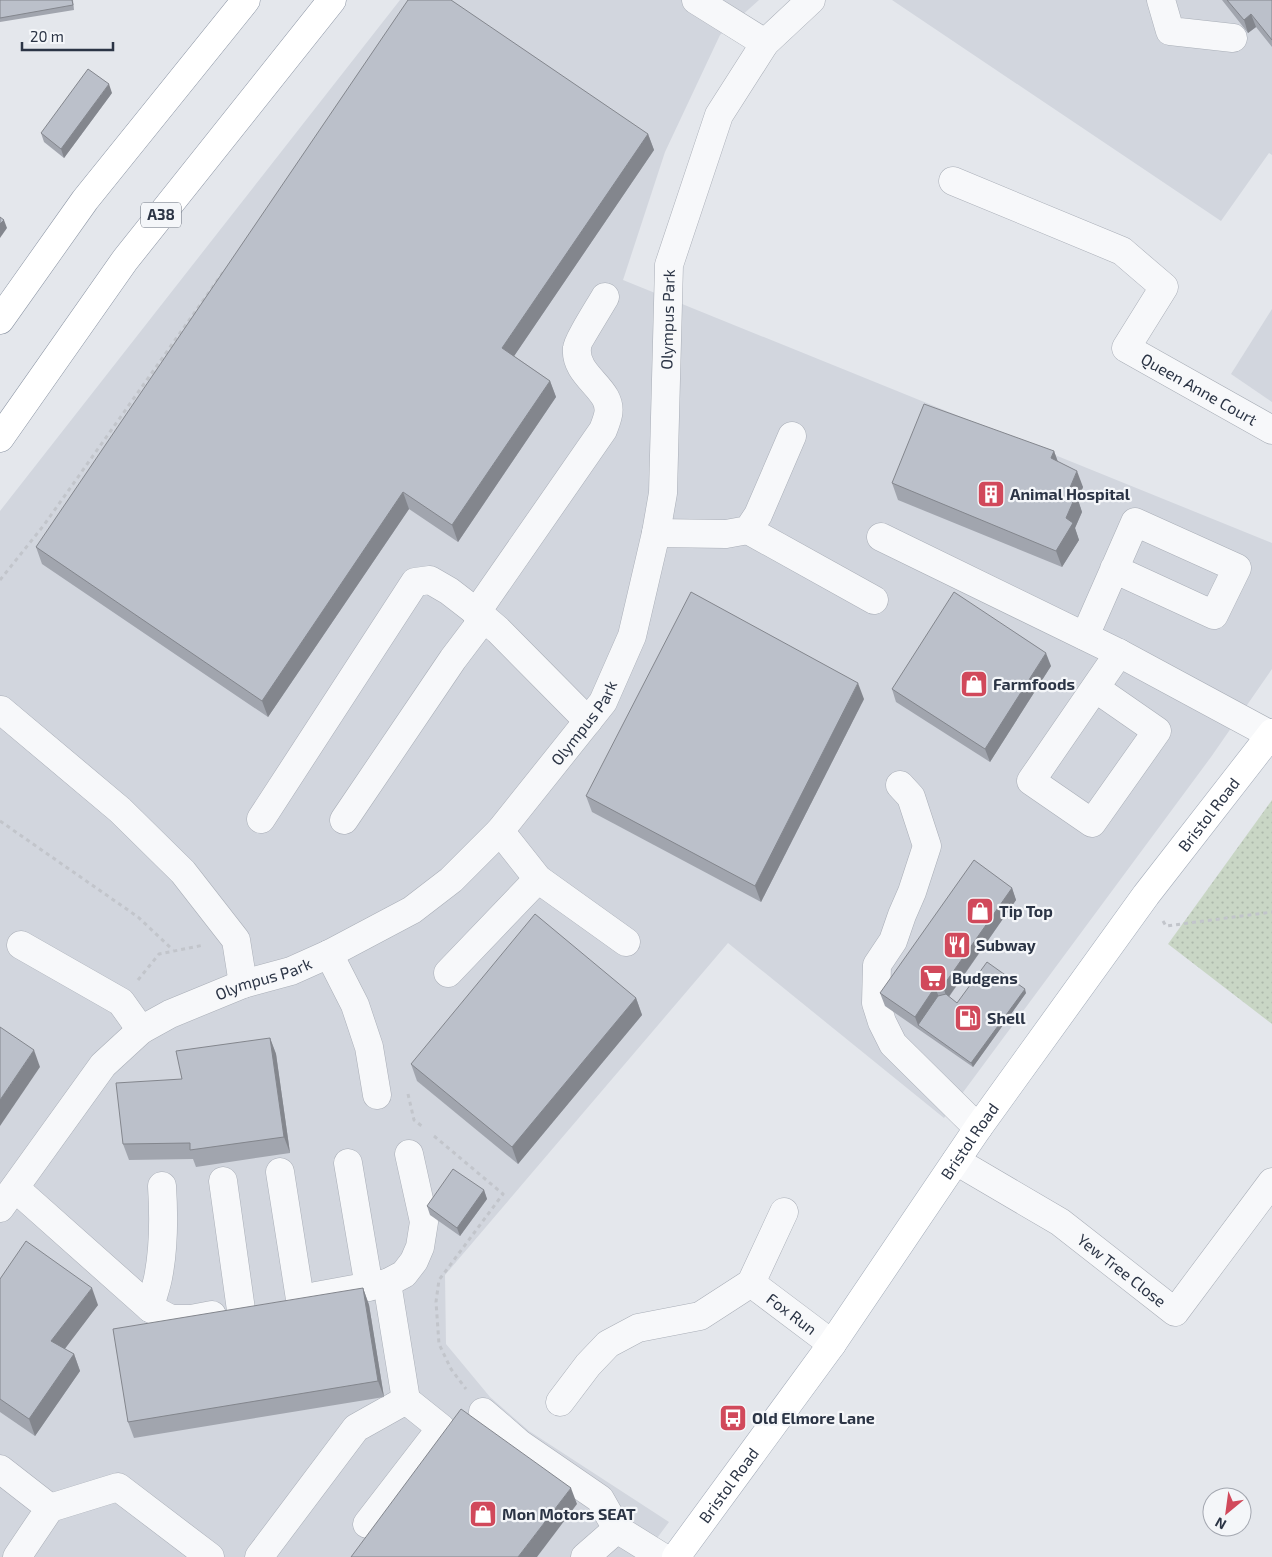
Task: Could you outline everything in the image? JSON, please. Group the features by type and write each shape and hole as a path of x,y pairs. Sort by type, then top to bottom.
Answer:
{"main road":[{"path":"0,320 85,200 246,0"},
{"name":"A38","path":"0,438 125,260 332,0"},
{"name":"Bristol Road","path":"676,1557 832,1344 978,1128 1146,894 1272,734"}],"street":[{"path":"696,0 765,43"},
{"name":"Olympus Park","path":"7,1198 103,1065 141,1030 170,1014 243,984 291,971 329,954 412,910 451,880 500,831 603,702 632,636 656,533 662,492 669,265 720,115 765,43 811,0"},
{"path":"1161,0 1170,31 1234,38"},
{"name":"Queen Anne Court","path":"952,181 1122,251 1164,287 1126,348 1272,430"},
{"path":"344,820 453,660 480,615 603,430 609,413 605,394 590,380 580,364 577,347 605,298"},
{"path":"748,530 758,515 792,436"},
{"path":"656,533 726,534 748,530 874,600"},
{"path":"881,537 1119,653 1272,734"},
{"path":"1084,636 1114,569"},
{"path":"262,819 415,582 430,580 449,590 498,630 588,721"},
{"path":"1095,688 1157,731 1092,823 1031,780 1119,653"},
{"path":"1,710 120,810 183,872 236,940 243,984"},
{"path":"900,785 911,797 927,846 893,941 877,966 876,1003 882,1022 893,1044 978,1128"},
{"path":"500,831 538,879 626,942"},
{"path":"448,973 538,879"},
{"path":"21,945 121,1002 141,1030"},
{"path":"329,954 358,1014 369,1047 376,1096"},
{"path":"7,1198 150,1308 171,1319 191,1319 378,1285 404,1274 414,1261 420,1247 424,1222 409,1154"},
{"name":"Yew Tree Close","path":"956,1160 1060,1222 1175,1312 1272,1182"},
{"path":"348,1162 406,1400 441,1428 367,1524"},
{"path":"270,1305 280,1172"},
{"path":"224,1181 270,1305"},
{"path":"150,1308 158,1278 163,1243 162,1186"},
{"name":"Fox Run","path":"560,1402 588,1365 608,1344 638,1328 700,1316 751,1283 784,1212"},
{"name":"Fox Run","path":"751,1283 832,1344"},
{"path":"259,1557 356,1428 406,1400"},
{"path":"483,1412 520,1444 600,1499 617,1529 662,1557"},
{"path":"0,1469 50,1508"},
{"path":"17,1557 50,1508 118,1487 210,1557"},
{"path":"584,1557 617,1529"}],"path":[{"path":"0,580 44,525 227,267"},
{"path":"0,821 138,916 173,950 159,954 121,1002"},
{"path":"1146,894 1166,926 1272,912"}],"shaded area":[{"path":"400,0 759,0 720,35 665,152 623,280 1272,543 1272,669 1211,757 944,1118 728,943 445,1275 446,1344 490,1397 529,1431 669,1522 643,1557 0,1557 0,511"},
{"path":"892,0 1272,0 1272,155 1269,153 1221,221"},
{"path":"1272,309 1272,402 1231,374"}],"green space":[{"path":"1272,800 1272,1024 1168,944"}],"building":[{"path":"0,0 72,0 73,5 0,18"},
{"path":"408,0 451,0 648,134 502,348 550,381 452,525 403,492 262,701 36,547"},
{"path":"1227,0 1272,0 1272,40 1251,14 1244,20"},
{"path":"88,69 109,84 61,149 41,133"},
{"name":"Animal Hospital","path":"924,404 1054,451 1051,458 1077,471 1069,490 1076,495 1066,518 1073,523 1056,551 892,483"},
{"path":"691,592 858,683 755,886 586,796"},
{"name":"Farmfoods","path":"954,592 1046,653 985,749 892,689"},
{"path":"974,860 1012,888 943,986 935,987 915,1017 880,993"},
{"path":"535,914 636,998 512,1147 411,1064"},
{"name":"Shell","path":"987,962 1025,989 971,1063 918,1025 938,996 946,994 957,1003"},
{"path":"0,1027 34,1050 0,1100"},
{"path":"270,1038 284,1137 190,1150 190,1143 123,1144 116,1083 182,1079 176,1051"},
{"path":"453,1169 484,1190 457,1228 427,1206"},
{"path":"26,1241 92,1288 51,1341 74,1354 29,1419 0,1399 0,1279"},
{"path":"363,1288 378,1381 128,1422 113,1329"},
{"path":"461,1409 571,1488 518,1557 351,1557"}],"place":[{"name":"Animal Hospital","path":"991,494"},
{"name":"Farmfoods","path":"974,684"},
{"name":"Tip Top","path":"980,911"},
{"name":"Subway","path":"957,945"},
{"name":"Budgens","path":"933,978"},
{"name":"Shell","path":"968,1018"},
{"name":"Old Elmore Lane","path":"733,1418"},
{"name":"Mon Motors SEAT","path":"483,1514"}]}
